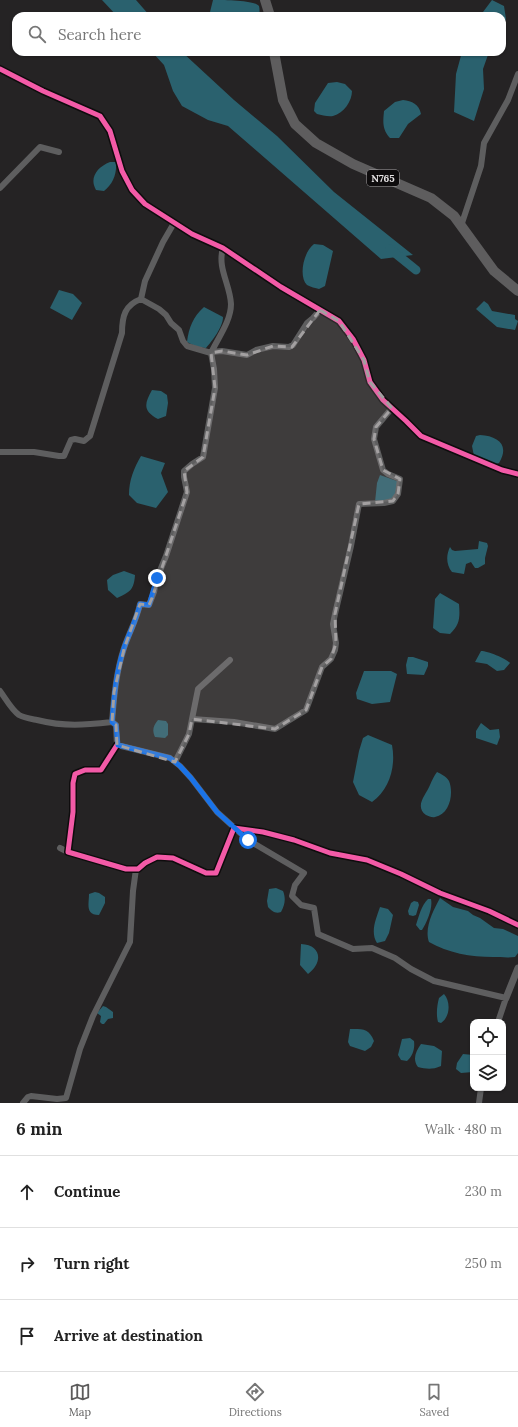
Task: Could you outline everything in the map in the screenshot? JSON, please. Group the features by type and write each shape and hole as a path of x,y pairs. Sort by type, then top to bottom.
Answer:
{"highway":[{"path":"266,0 269,12"},
{"name":"N765","path":"275,56 283,100 295,124 316,144 353,164 431,198 454,216 494,271 518,291"}],"street":[{"path":"0,69 43,91 100,116 110,131 122,171 132,190 146,204 192,234 223,248 281,287 339,321 364,360 370,382 383,400 421,436 502,470 518,474"},
{"path":"461,226 481,166 484,143 508,100 518,74"},
{"path":"0,188 40,147 59,152"},
{"path":"141,299 145,281 163,242 174,223"},
{"path":"112,722 114,692 124,649 140,604 149,605 152,598 157,578 166,556 187,492 184,471 203,457 215,388 211,352 228,320 231,306 221,263 223,248"},
{"path":"141,299 159,309 166,315 171,324 179,330 183,341 187,346 211,352 222,351 247,355 256,350 273,346 289,347 293,345 307,323 320,310"},
{"path":"0,452 34,452 52,456 64,456 71,440 75,439 84,441 90,436 122,333 122,322 126,310 134,302 141,299"},
{"path":"192,719 234,722 275,729 306,710 322,667 331,659 335,650 336,643 333,624 359,504 384,503 393,501 398,494 400,479 383,470 380,465 374,439 376,427 392,408"},
{"path":"175,762 189,734 198,689 230,660"},
{"path":"0,691 11,707 20,715 31,719 61,725 112,722 116,725 118,745 101,770 85,770 75,774 68,852"},
{"path":"118,745 170,758 191,778 217,812 234,828 248,840 304,874 295,885 292,896 301,905 314,908 318,934 352,949 372,948 394,958 434,981 506,998"},
{"path":"60,848 68,852 126,869 136,869 157,857 173,858 206,873 216,873 234,828"},
{"path":"234,828 263,832 294,840 330,853 367,860 401,874 440,893 489,911 518,925"},
{"path":"23,1103 28,1097 31,1096 57,1099 66,1098 80,1049 93,1016 130,942 136,869"},
{"path":"499,1019 518,968"},
{"path":"479,1103 481,1091"}],"highlighted area":[{"path":"320,310 339,321 364,360 370,382 392,408 376,427 374,439 383,470 400,479 398,494 393,501 359,504 335,614 336,643 331,659 322,667 306,710 275,729 192,719 189,734 175,762 117,745 116,725 112,722 114,692 124,649 140,604 149,605 152,598 187,492 184,471 203,457 215,388 211,353 222,351 247,355 273,346 292,347"}],"water":[{"path":"102,0 136,0 146,12 113,12"},
{"path":"213,0 238,1 256,4 259,6 260,12 210,12"},
{"path":"492,0 504,6 505,12 483,12"},
{"path":"156,56 186,56 234,100 277,136 334,192 413,255 381,259 228,126 208,120 182,106 173,91 164,65"},
{"path":"461,56 488,56 483,69 484,89 474,121 454,112 456,74"},
{"path":"337,82 345,84 352,91 349,103 341,112 333,116 317,114 314,111 315,103 328,83"},
{"path":"403,100 415,104 419,108 421,114 408,124 399,138 390,138 384,128 384,111 395,102"},
{"path":"110,162 116,162 116,171 112,182 104,191 96,190 93,181 96,173 101,167"},
{"path":"314,244 323,245 333,251 325,286 319,289 307,285 303,276 303,264 307,252"},
{"path":"59,290 73,294 82,303 72,320 50,308"},
{"path":"484,301 488,304 492,311 515,315 515,319 518,321 515,330 497,327 476,309"},
{"path":"204,307 223,317 223,321 219,329 206,348 197,347 187,342 192,323"},
{"path":"152,390 161,391 167,395 168,403 166,416 158,419 147,410 146,407 147,399"},
{"path":"480,435 492,437 503,446 502,457 499,463 496,464 474,456 472,446 476,436"},
{"path":"141,456 165,463 161,473 168,492 156,508 137,503 129,495 132,474"},
{"path":"380,475 397,481 398,484 394,497 386,502 375,502 377,483"},
{"path":"479,541 487,543 488,546 485,564 475,568 471,562 466,564 464,574 452,572 447,560 450,547 455,551 478,549"},
{"path":"124,571 135,575 134,584 128,592 117,598 108,590 107,580 113,575"},
{"path":"440,593 459,604 458,624 450,634 440,633 433,628 435,599"},
{"path":"481,651 496,655 510,663 504,670 497,671 487,664 475,662"},
{"path":"408,657 413,657 428,662 424,675 407,674 406,665"},
{"path":"364,671 391,671 397,674 390,702 372,704 357,699 356,693"},
{"path":"158,720 166,721 168,724 168,735 165,738 155,737 154,728"},
{"path":"481,723 490,730 499,729 500,737 497,745 476,738 476,731"},
{"path":"368,735 392,745 393,753 392,769 387,784 378,797 372,802 359,795 353,782 363,738"},
{"path":"437,772 445,776 449,781 451,797 450,802 444,812 433,817 426,815 423,812 421,804"},
{"path":"276,888 283,891 285,896 285,902 281,912 279,913 274,912 268,907 267,901 269,889"},
{"path":"95,892 105,897 105,903 99,915 92,913 88,905 89,894"},
{"path":"440,898 453,907 468,911 494,928 503,929 518,936 518,953 515,957 476,956 452,952 429,942 428,925"},
{"path":"428,899 431,899 431,903 428,919 422,930 420,930 416,925 422,908"},
{"path":"414,901 418,902 419,905 416,915 413,916 409,915 408,911 411,903"},
{"path":"380,907 388,909 393,915 389,933 385,941 377,943 374,930 375,921"},
{"path":"301,944 308,945 313,948 318,955 316,965 308,974 300,965"},
{"path":"444,994 448,1001 448,1013 441,1023 438,1022 437,1007 439,998"},
{"path":"103,1006 113,1012 113,1018 108,1019 104,1024 102,1024 100,1022 101,1016 97,1013"},
{"path":"350,1029 362,1029 367,1031 374,1041 371,1047 365,1051 350,1046 348,1042"},
{"path":"410,1038 414,1041 414,1049 412,1054 407,1061 401,1060 398,1055 402,1039"},
{"path":"421,1044 434,1046 442,1051 441,1066 429,1069 418,1067 415,1061 415,1055"},
{"path":"463,1054 470,1055 470,1072 461,1073 456,1069 457,1063"}],"waterway":[{"path":"390,249 416,270"}],"cycle path":[{"path":"0,69 43,91 100,116 110,131 122,171 132,190 145,204 192,234 223,248 281,287 339,321 353,339 364,360 370,382 383,400 421,436 502,470 518,474"},
{"path":"117,745 101,770 85,770 75,774 73,783 73,812 68,852 126,869 138,869 145,863 157,857 173,858 206,873 216,873 234,828 263,832 294,840 330,853 367,860 401,874 440,893 489,911 518,925"}],"route":[{"path":"157,578 149,605 140,604 124,649 114,692 112,722 116,725 118,745 170,758 191,778 217,812 248,840"}]}
